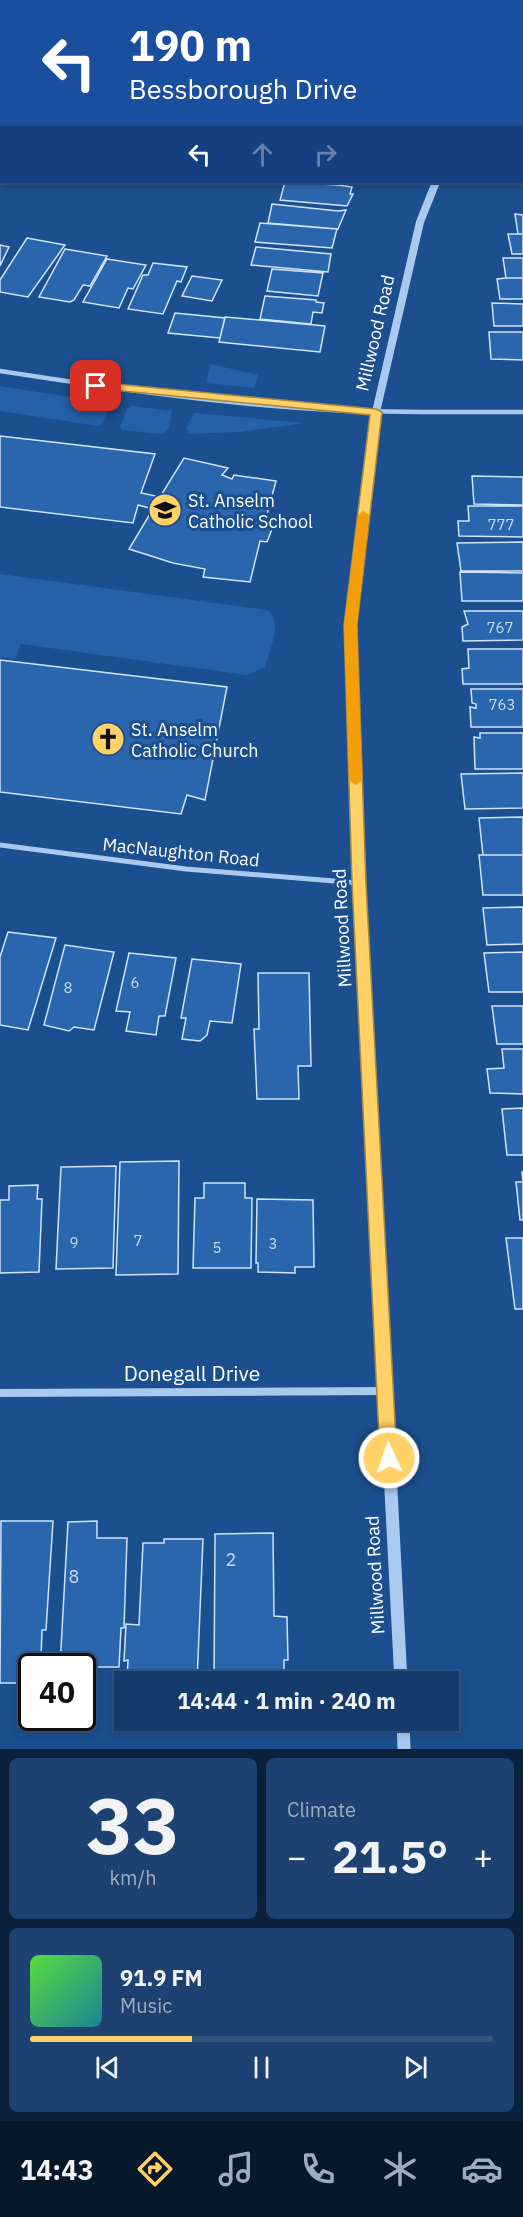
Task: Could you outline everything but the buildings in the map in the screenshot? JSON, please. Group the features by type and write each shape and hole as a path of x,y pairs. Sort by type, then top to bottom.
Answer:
{"street":[{"name":"Millwood Road","path":"400,1671 359,883 350,625 376,412 420,222 436,183"},
{"path":"0,371 173,394 376,412 523,412"},
{"name":"MacNaughton Road","path":"0,845 186,869 359,883"},
{"name":"Donegall Drive","path":"0,1393 385,1391"},
{"path":"403,1731 404,1749"}],"shaded area":[{"path":"211,364 258,375 254,388 206,383"},
{"path":"0,386 107,403 110,406 102,425 98,426 0,411"},
{"path":"131,406 172,411 169,428 162,434 122,430 120,427 127,409"},
{"path":"194,413 305,423 239,432 188,434 186,428"},
{"path":"0,574 267,610 274,621 274,637 265,667 247,675 21,644 15,659 0,657"}],"slow traffic":[{"path":"356,780 350,625 363,515"}],"place":[{"name":"St. Anselm Catholic School","path":"165,510"},
{"name":"St. Anselm Catholic Church","path":"108,739"}],"route":[{"path":"96,386 266,404 376,412 350,625 359,883 389,1458"}]}
